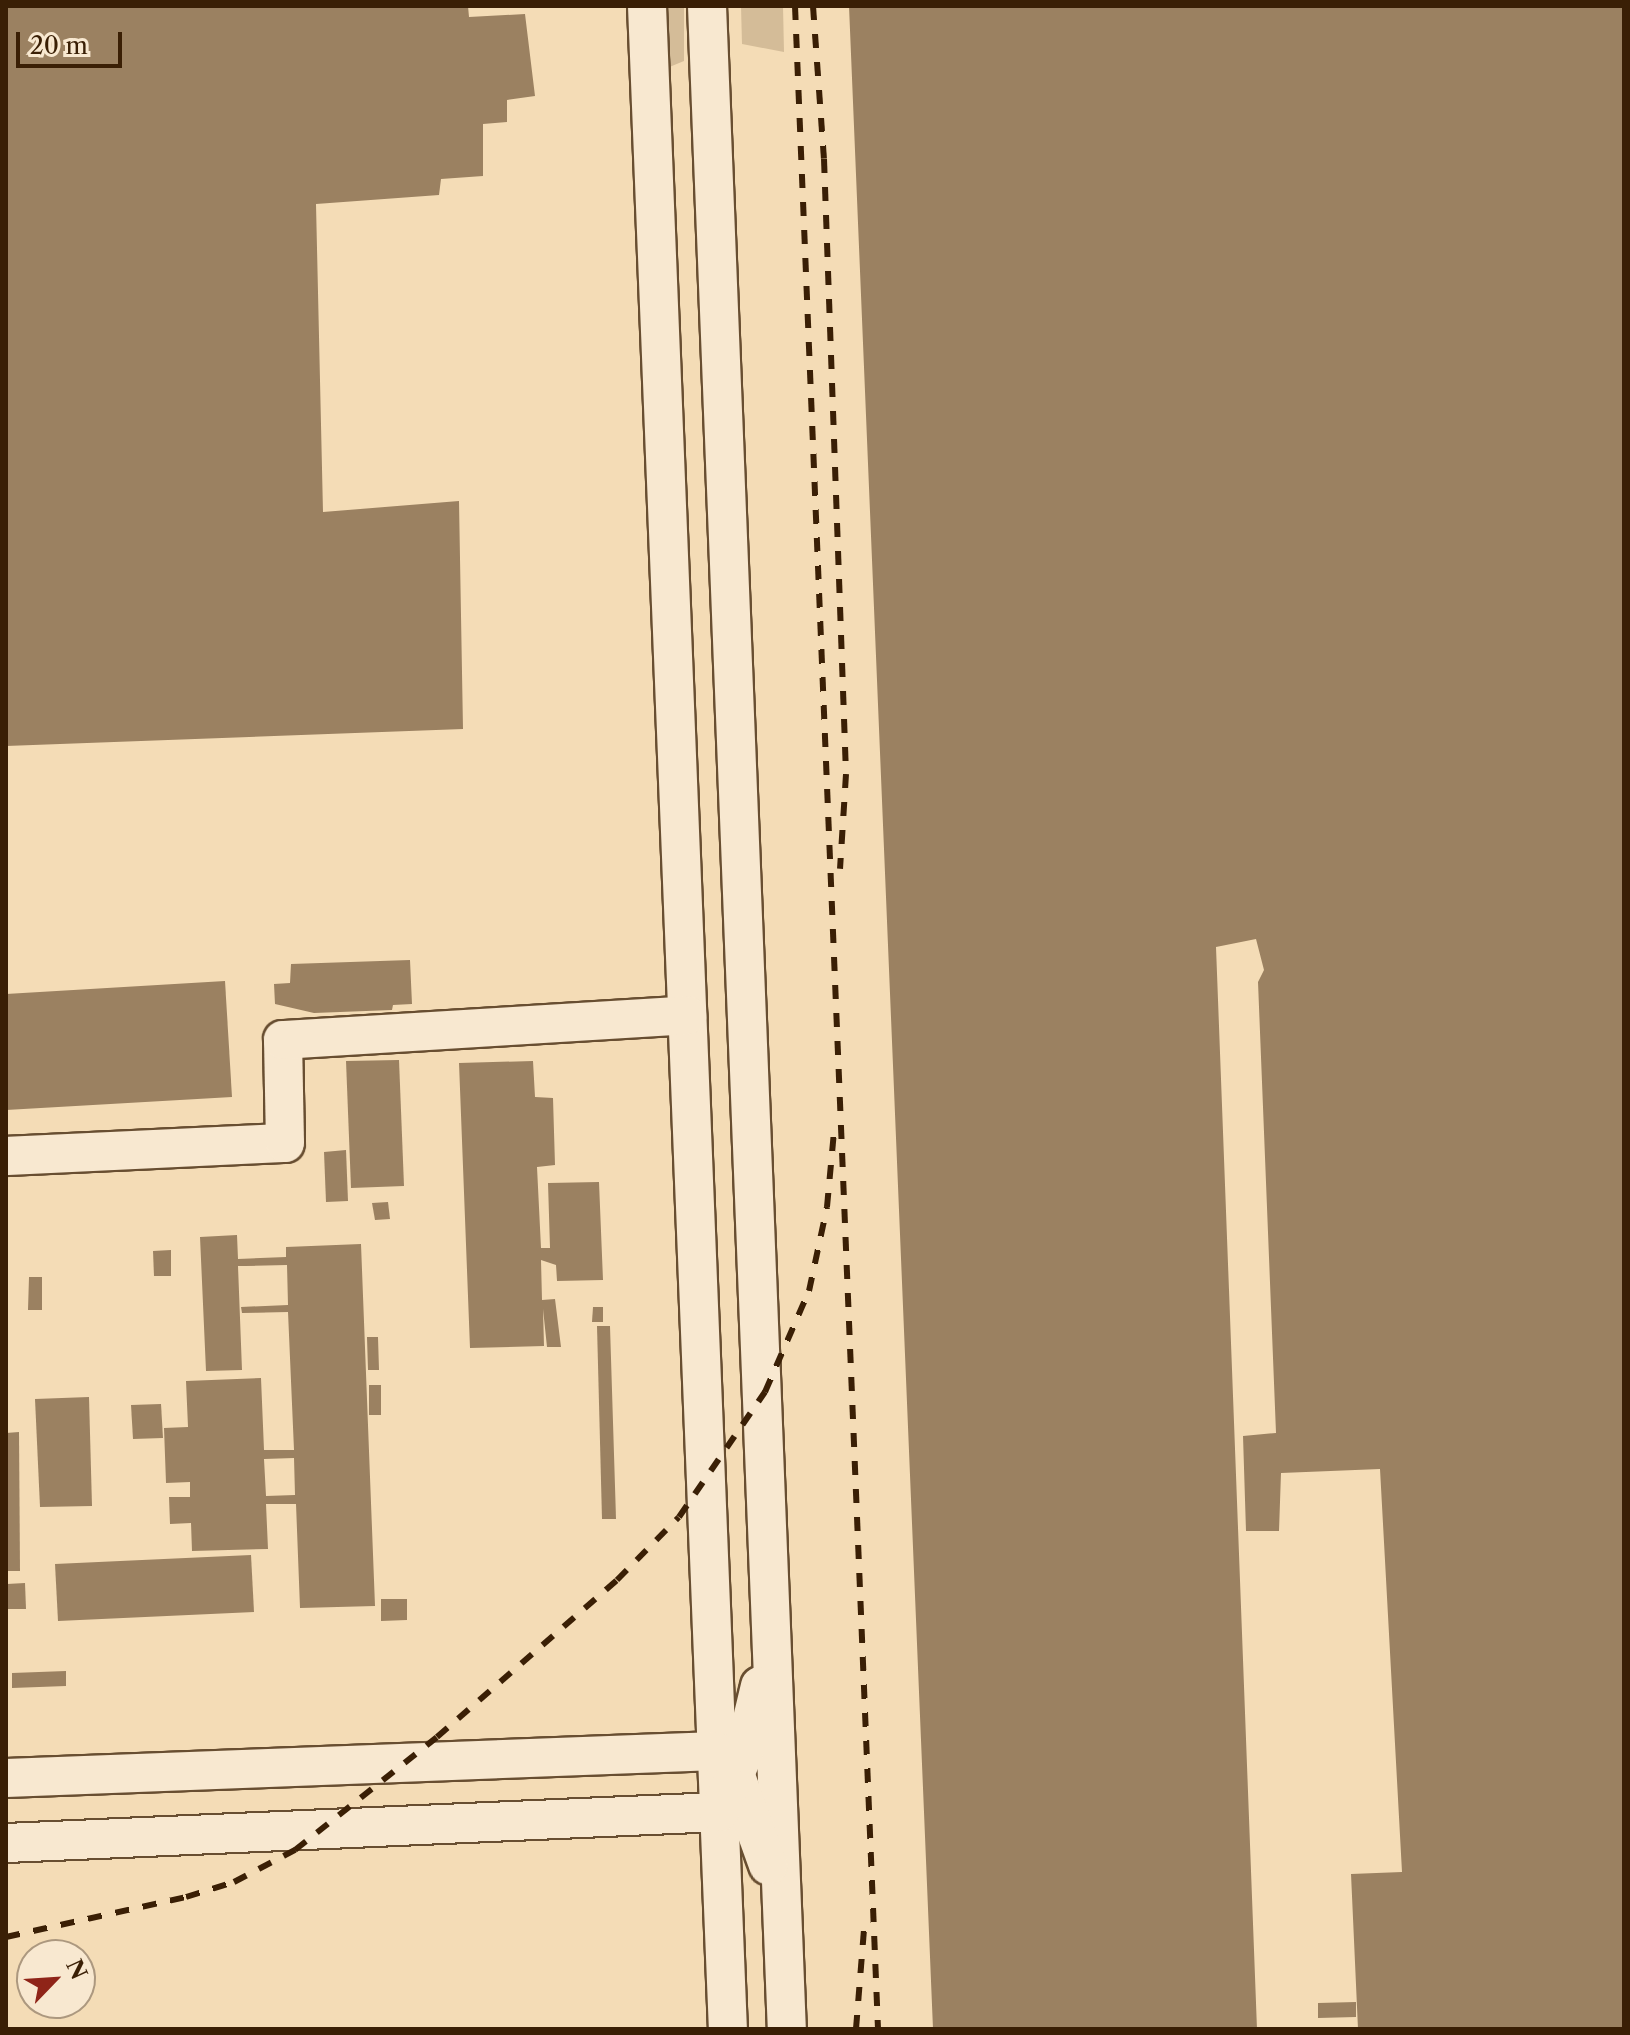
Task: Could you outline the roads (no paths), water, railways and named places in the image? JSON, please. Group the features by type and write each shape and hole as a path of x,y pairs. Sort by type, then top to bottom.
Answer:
{"lane":[{"path":"647,6 687,1015 725,1763 719,1812 728,2029"},
{"path":"707,6 787,2029"},
{"path":"6,1156 285,1143 283,1040 687,1015"},
{"path":"725,1763 757,1707 769,1596"},
{"path":"6,1778 725,1763"},
{"path":"725,1763 768,1862 783,1931"},
{"path":"6,1843 719,1812"}],"railway":[{"path":"795,6 878,2029"},
{"path":"813,6 824,159 846,774 840,869"},
{"path":"6,1937 186,1897 234,1882 295,1850 437,1737 617,1580 679,1517 765,1392 809,1291 827,1207 834,1131"},
{"path":"856,2029 864,1930"}]}
